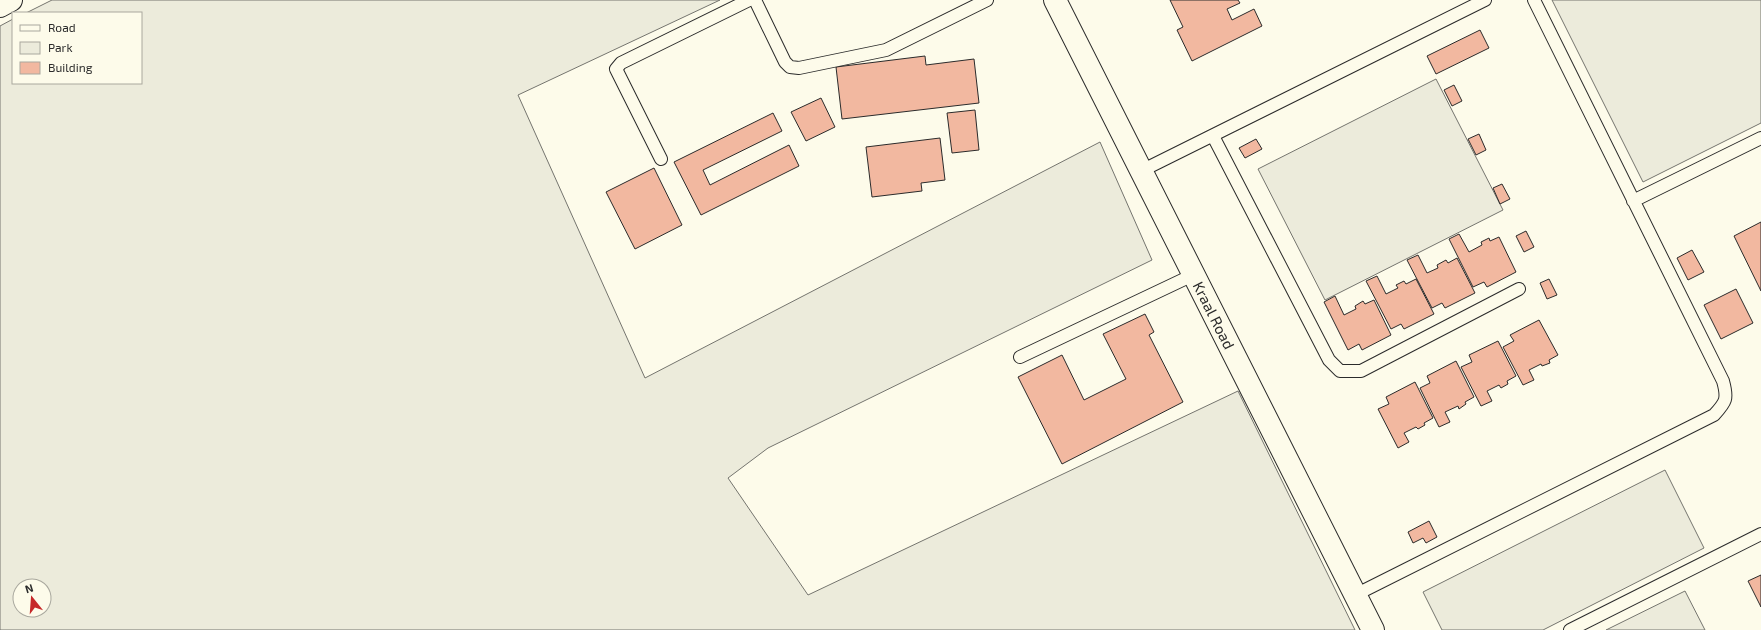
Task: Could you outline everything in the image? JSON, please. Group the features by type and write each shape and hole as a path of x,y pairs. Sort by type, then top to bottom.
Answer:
{"street":[{"path":"0,6 11,0"},
{"name":"Kraal Road","path":"1055,0 1373,630"}],"lane":[{"path":"661,160 616,69 621,63 749,0"},
{"path":"754,0 785,62 790,67 799,68 886,50 987,0"},
{"path":"1141,171 1485,0"},
{"path":"1355,595 1714,415 1725,403 1726,394 1723,381 1632,201 1534,0"},
{"path":"1214,136 1329,360 1340,371 1361,371 1520,289"},
{"path":"1632,201 1761,138"},
{"path":"1020,357 1193,275"},
{"path":"1570,630 1761,534"}],"green space":[{"path":"52,0 720,0 518,95 645,378 1100,142 1152,260 768,448 728,478 808,595 1238,391 1355,630 0,630 0,26 12,20 12,84 142,84 142,12 28,12"},
{"path":"1552,0 1761,0 1761,123 1643,182"},
{"path":"1436,79 1503,210 1325,300 1258,169"},
{"path":"1665,470 1704,548 1543,630 1442,630 1423,592"},
{"path":"1685,591 1705,630 1606,630"}],"building":[{"path":"1170,0 1238,0 1240,3 1227,9 1232,20 1254,9 1262,26 1192,61 1177,30 1183,27"},
{"path":"1480,30 1489,48 1436,74 1427,56"},
{"path":"925,56 926,65 974,59 979,103 842,119 836,67"},
{"path":"1454,85 1462,101 1452,106 1444,90"},
{"path":"821,98 835,127 806,141 791,112"},
{"path":"975,110 979,150 952,153 947,113"},
{"path":"773,113 782,131 703,170 710,185 789,145 799,166 701,215 674,162"},
{"path":"1479,134 1486,150 1476,155 1468,139"},
{"path":"940,138 945,180 921,183 922,191 872,197 866,147"},
{"path":"1256,139 1262,149 1245,158 1239,148"},
{"path":"654,168 682,225 635,249 606,192"},
{"path":"1502,184 1510,199 1500,204 1493,188"},
{"path":"1761,222 1761,291 1734,236"},
{"path":"1526,231 1534,247 1524,252 1516,236"},
{"path":"1459,234 1469,252 1482,245 1481,242 1489,238 1490,241 1499,237 1516,272 1487,287 1484,282 1473,287 1449,239"},
{"path":"1692,250 1704,272 1688,280 1677,258"},
{"path":"1418,255 1427,273 1438,268 1437,265 1446,260 1448,263 1457,258 1475,293 1445,308 1442,303 1432,308 1407,260"},
{"path":"1377,276 1386,294 1398,288 1396,285 1404,281 1406,284 1416,279 1434,314 1404,329 1401,324 1391,329 1366,281"},
{"path":"1549,279 1557,295 1547,299 1540,283"},
{"path":"1736,289 1753,323 1721,339 1704,305"},
{"path":"1335,296 1344,315 1356,309 1355,306 1363,301 1365,304 1374,300 1391,335 1362,350 1359,344 1348,350 1324,302"},
{"path":"1145,314 1154,332 1149,335 1183,402 1062,464 1018,377 1062,355 1084,400 1126,379 1103,334"},
{"path":"1539,320 1558,355 1549,360 1550,363 1542,366 1541,364 1529,370 1534,380 1523,385 1503,347 1514,341 1510,335"},
{"path":"1498,341 1516,376 1507,381 1508,384 1501,388 1499,385 1487,391 1492,401 1481,406 1461,367 1472,362 1469,355"},
{"path":"1456,361 1474,397 1465,402 1466,404 1459,409 1458,406 1445,412 1450,422 1439,427 1420,388 1430,383 1427,376"},
{"path":"1415,382 1433,418 1424,423 1425,425 1418,429 1416,427 1404,433 1409,442 1398,448 1378,409 1389,404 1386,397"},
{"path":"1429,521 1437,537 1426,543 1423,538 1413,543 1408,532"},
{"path":"1761,575 1761,607 1748,581"}]}
